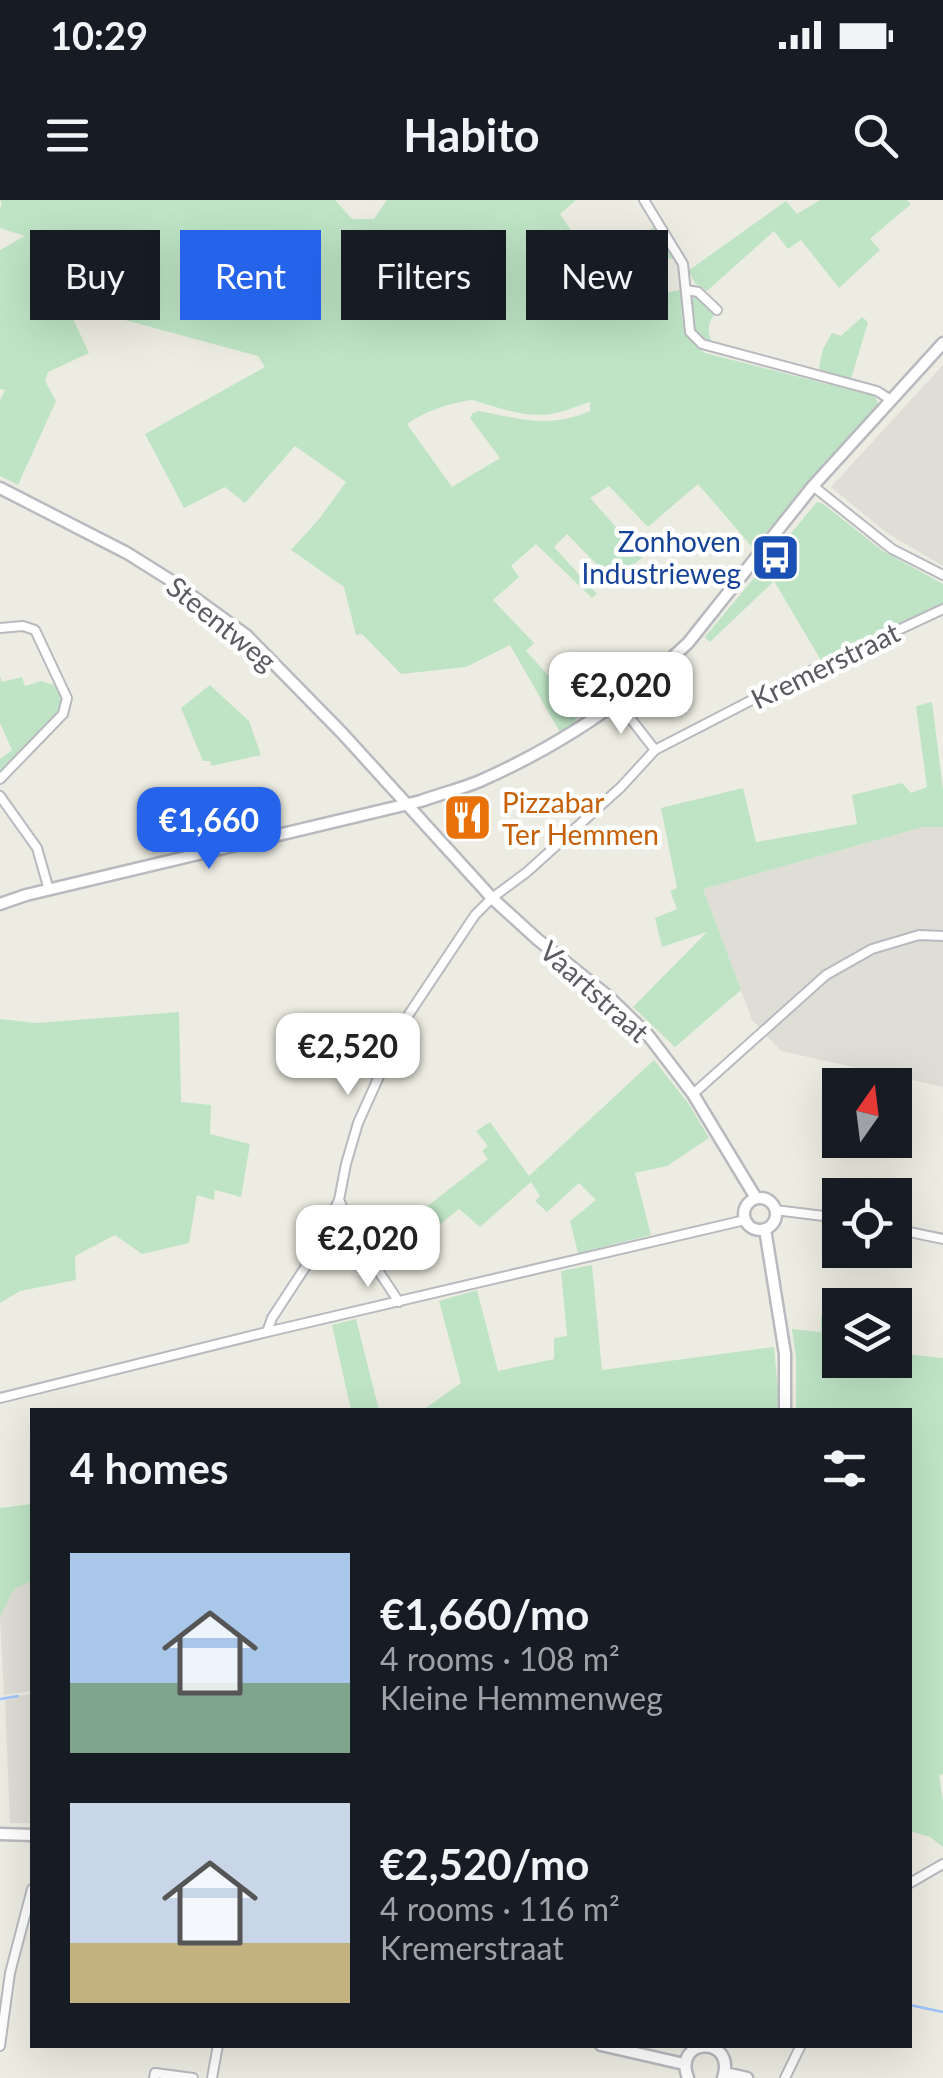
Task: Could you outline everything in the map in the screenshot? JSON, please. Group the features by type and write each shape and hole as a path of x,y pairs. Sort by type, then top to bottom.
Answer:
{"street":[{"path":"644,200 683,264 690,332 702,344 878,391 891,400"},
{"path":"686,290 698,292 718,310"},
{"path":"0,904 408,804 476,782 532,756 617,701 688,643 813,486 943,344"},
{"path":"813,486 892,550 943,575"},
{"name":"Steentweg","path":"0,488 127,553 246,635 408,804"},
{"name":"Kremerstraat","path":"267,1332 340,1200 358,1123 403,1023 475,915 621,787 655,750 943,609"},
{"path":"0,628 23,626 35,630 67,698 63,714 0,779"},
{"path":"617,701 655,750"},
{"path":"0,796 38,848 49,890"},
{"name":"Vaartstraat","path":"408,804 492,898 648,1035 693,1094 756,1198"},
{"path":"693,1094 826,974 872,949 919,936 943,936"},
{"path":"775,1210 774,1220 765,1228 751,1227 745,1220 745,1207 756,1198 766,1199 775,1210 822,1216"},
{"path":"340,1200 356,1237 399,1302"},
{"path":"0,1398 745,1220"},
{"path":"765,1228 785,1354 785,1408"},
{"path":"912,1232 943,1238"},
{"path":"0,1834 30,1835"},
{"path":"912,1883 943,1864"},
{"path":"0,2046 16,1942 30,1896"},
{"path":"212,2078 217,2048"},
{"path":"613,2048 684,2064"},
{"path":"688,2078 684,2064 693,2050 699,2048"},
{"path":"715,2048 726,2064 724,2075 747,2078"},
{"path":"785,2078 800,2048"},
{"path":"154,2078 155,2072 193,2078"}],"shaded area":[{"path":"943,365 943,566 887,533 831,487"},
{"path":"923,827 943,827 943,1087 912,1080 912,1068 858,1068 781,1051 752,1020 703,889"},
{"path":"30,1582 30,1691 4,1695 0,1617 14,1588"},
{"path":"30,1694 30,1823 10,1823 5,1698"}],"green space":[{"path":"0,200 335,200 352,219 374,219 387,200 576,200 560,214 571,230 526,230 526,320 668,320 668,292 681,290 686,333 705,353 875,396 878,404 753,548 698,484 648,527 609,486 590,498 643,557 613,581 567,534 554,547 597,594 592,598 536,544 511,566 519,577 493,600 534,643 526,651 577,707 575,722 560,732 510,645 466,667 401,674 362,634 356,635 344,587 291,550 346,482 295,446 245,503 225,487 184,508 145,434 265,367 258,356 125,320 160,320 160,230 30,230 30,320 74,320 89,353 48,372 45,381 56,401 18,485 0,476 0,400 5,390 0,389 0,250 25,236 0,228","holes":["472,400 521,413 561,412 590,402 590,411 561,420 473,413 470,418 500,458 452,487 407,424 447,405"]},
{"path":"820,200 907,200 911,204 870,239 880,250 839,288 801,240 788,249 774,231 707,291 696,284 688,271 786,201 797,214"},
{"path":"696,297 716,313 709,327 713,343 696,332 692,299"},
{"path":"862,317 868,322 851,379 821,371 823,349 832,333 841,336"},
{"path":"817,502 883,551 943,584 943,607 822,662 774,581 710,642 705,637"},
{"path":"0,676 2,682 22,677 25,686 41,681 57,686 64,701 61,709 0,773 0,759 12,750 0,723"},
{"path":"210,685 249,721 261,755 212,766 210,761 203,761 181,708"},
{"path":"932,702 943,790 943,827 923,827 703,889 741,990 675,1047 633,1007 707,932 662,947 655,918 677,909 670,891 677,888 661,808 743,788 756,842 857,824 852,795 902,783 911,793 927,787 916,706"},
{"path":"179,1012 181,1102 211,1105 210,1134 250,1144 241,1197 215,1190 214,1200 197,1195 189,1243 142,1254 115,1235 75,1256 76,1280 20,1291 0,1303 0,1019 37,1023"},
{"path":"654,1060 688,1103 709,1138 667,1166 635,1173 651,1235 578,1253 570,1221 596,1200 579,1183 547,1212 535,1201 540,1196 531,1182 480,1227 459,1209 384,1270 371,1250 488,1159 482,1151 488,1146 476,1131 490,1122 529,1176"},
{"path":"592,1265 602,1370 774,1347 777,1408 426,1408 461,1383 439,1301 477,1290 498,1371 554,1359 554,1338 567,1336 561,1271"},
{"path":"822,1316 822,1378 912,1378 912,1355 943,1358 943,1774 939,1775 943,1847 930,1837 912,1832 912,1408 796,1408 792,1329 821,1332"},
{"path":"356,1319 378,1408 351,1408 332,1325"},
{"path":"30,1504 30,1582 14,1589 0,1617 0,1508"}],"waterway":[{"path":"0,1699 18,1696"},
{"path":"912,2005 943,2012"}],"place":[{"name":"Zonhoven Industrieweg","path":"776,557"},
{"name":"Pizzabar Ter Hemmen","path":"467,818"}]}
